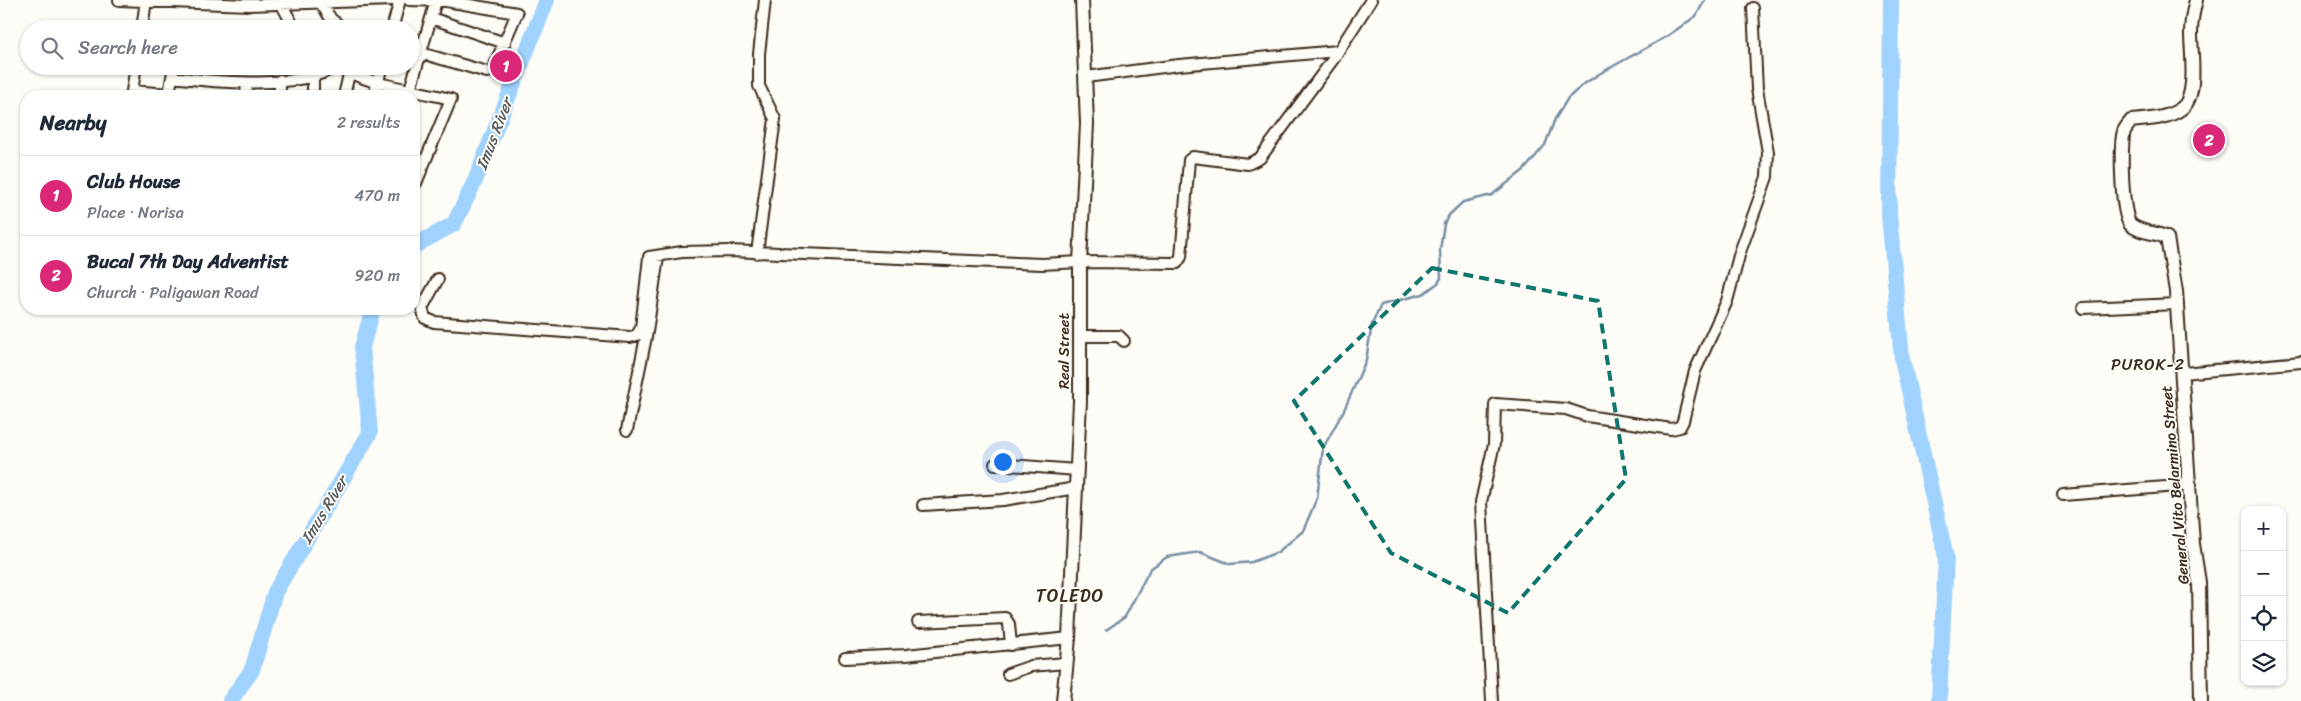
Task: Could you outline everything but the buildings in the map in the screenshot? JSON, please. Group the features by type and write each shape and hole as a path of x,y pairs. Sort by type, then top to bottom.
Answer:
{"street":[{"path":"119,0 282,4 393,0"},
{"path":"394,20 400,0"},
{"path":"409,0 487,4 517,13 492,71 487,72 421,53"},
{"path":"757,253 775,119 759,86 759,54 765,0"},
{"name":"Real Street","path":"1063,701 1069,638 1077,470 1080,262 1087,124 1082,0"},
{"path":"438,279 422,308 425,318 434,322 630,337 637,335 641,328 649,257 682,252 1042,264 1180,262 1189,160 1194,157 1248,164 1260,158 1338,52 1371,0"},
{"name":"General Vito Belarmino Street","path":"2196,0 2191,34 2192,88 2188,104 2181,110 2164,117 2131,121 2125,129 2122,144 2125,212 2130,224 2142,232 2158,232 2167,238 2178,304 2191,485 2193,544 2200,597 2201,701"},
{"path":"143,20 146,1"},
{"path":"420,56 431,18 443,1"},
{"path":"321,3 332,20"},
{"path":"282,4 290,20"},
{"path":"1492,701 1481,502 1494,444 1495,404 1566,409 1587,416 1671,428 1680,427 1683,422 1695,371 1727,301 1740,252 1767,177 1768,152 1757,89 1753,8"},
{"path":"431,18 505,42"},
{"path":"1086,77 1179,65 1338,52"},
{"path":"132,90 135,75"},
{"path":"170,90 172,77 247,83 321,75"},
{"path":"346,90 350,75"},
{"path":"354,75 403,90"},
{"path":"376,90 380,75"},
{"path":"410,90 414,75"},
{"path":"313,77 313,90"},
{"path":"280,80 280,90"},
{"path":"246,90 247,83"},
{"path":"420,94 451,99 420,173"},
{"path":"627,430 647,332 658,257"},
{"path":"2082,308 2178,304"},
{"path":"1080,336 1119,336 1124,341"},
{"path":"2183,374 2301,362"},
{"path":"995,464 1077,470"},
{"path":"2063,495 2191,485"},
{"path":"923,505 994,501 1076,488"},
{"path":"918,622 1005,618 1009,624 1011,645"},
{"path":"845,658 906,656 1069,638"},
{"path":"1008,674 1031,666 1066,663"}],"highlighted area":[{"path":"1432,268 1598,301 1626,479 1508,613 1391,553 1294,401"}],"waterway":[{"name":"Imus River","path":"420,243 454,224 474,183 547,0"},
{"path":"1106,630 1125,617 1150,569 1167,557 1200,552 1230,564 1252,562 1278,552 1303,531 1317,498 1323,448 1344,410 1366,360 1372,324 1381,305 1423,294 1438,283 1441,278 1440,250 1444,224 1449,215 1463,202 1492,195 1524,170 1545,145 1555,119 1568,98 1599,74 1666,37 1696,16 1705,0"},
{"path":"1891,0 1889,214 1902,359 1946,557 1939,701"},
{"name":"Imus River","path":"230,701 252,670 275,592 370,433 362,347 371,315"}],"place":[{"name":"Club House","path":"506,66"},
{"name":"Bucal 7th Day Adventist","path":"2209,140"}],"district":[{"name":"PUROK-2","path":"2148,364"},
{"name":"TOLEDO","path":"1070,596"}]}
